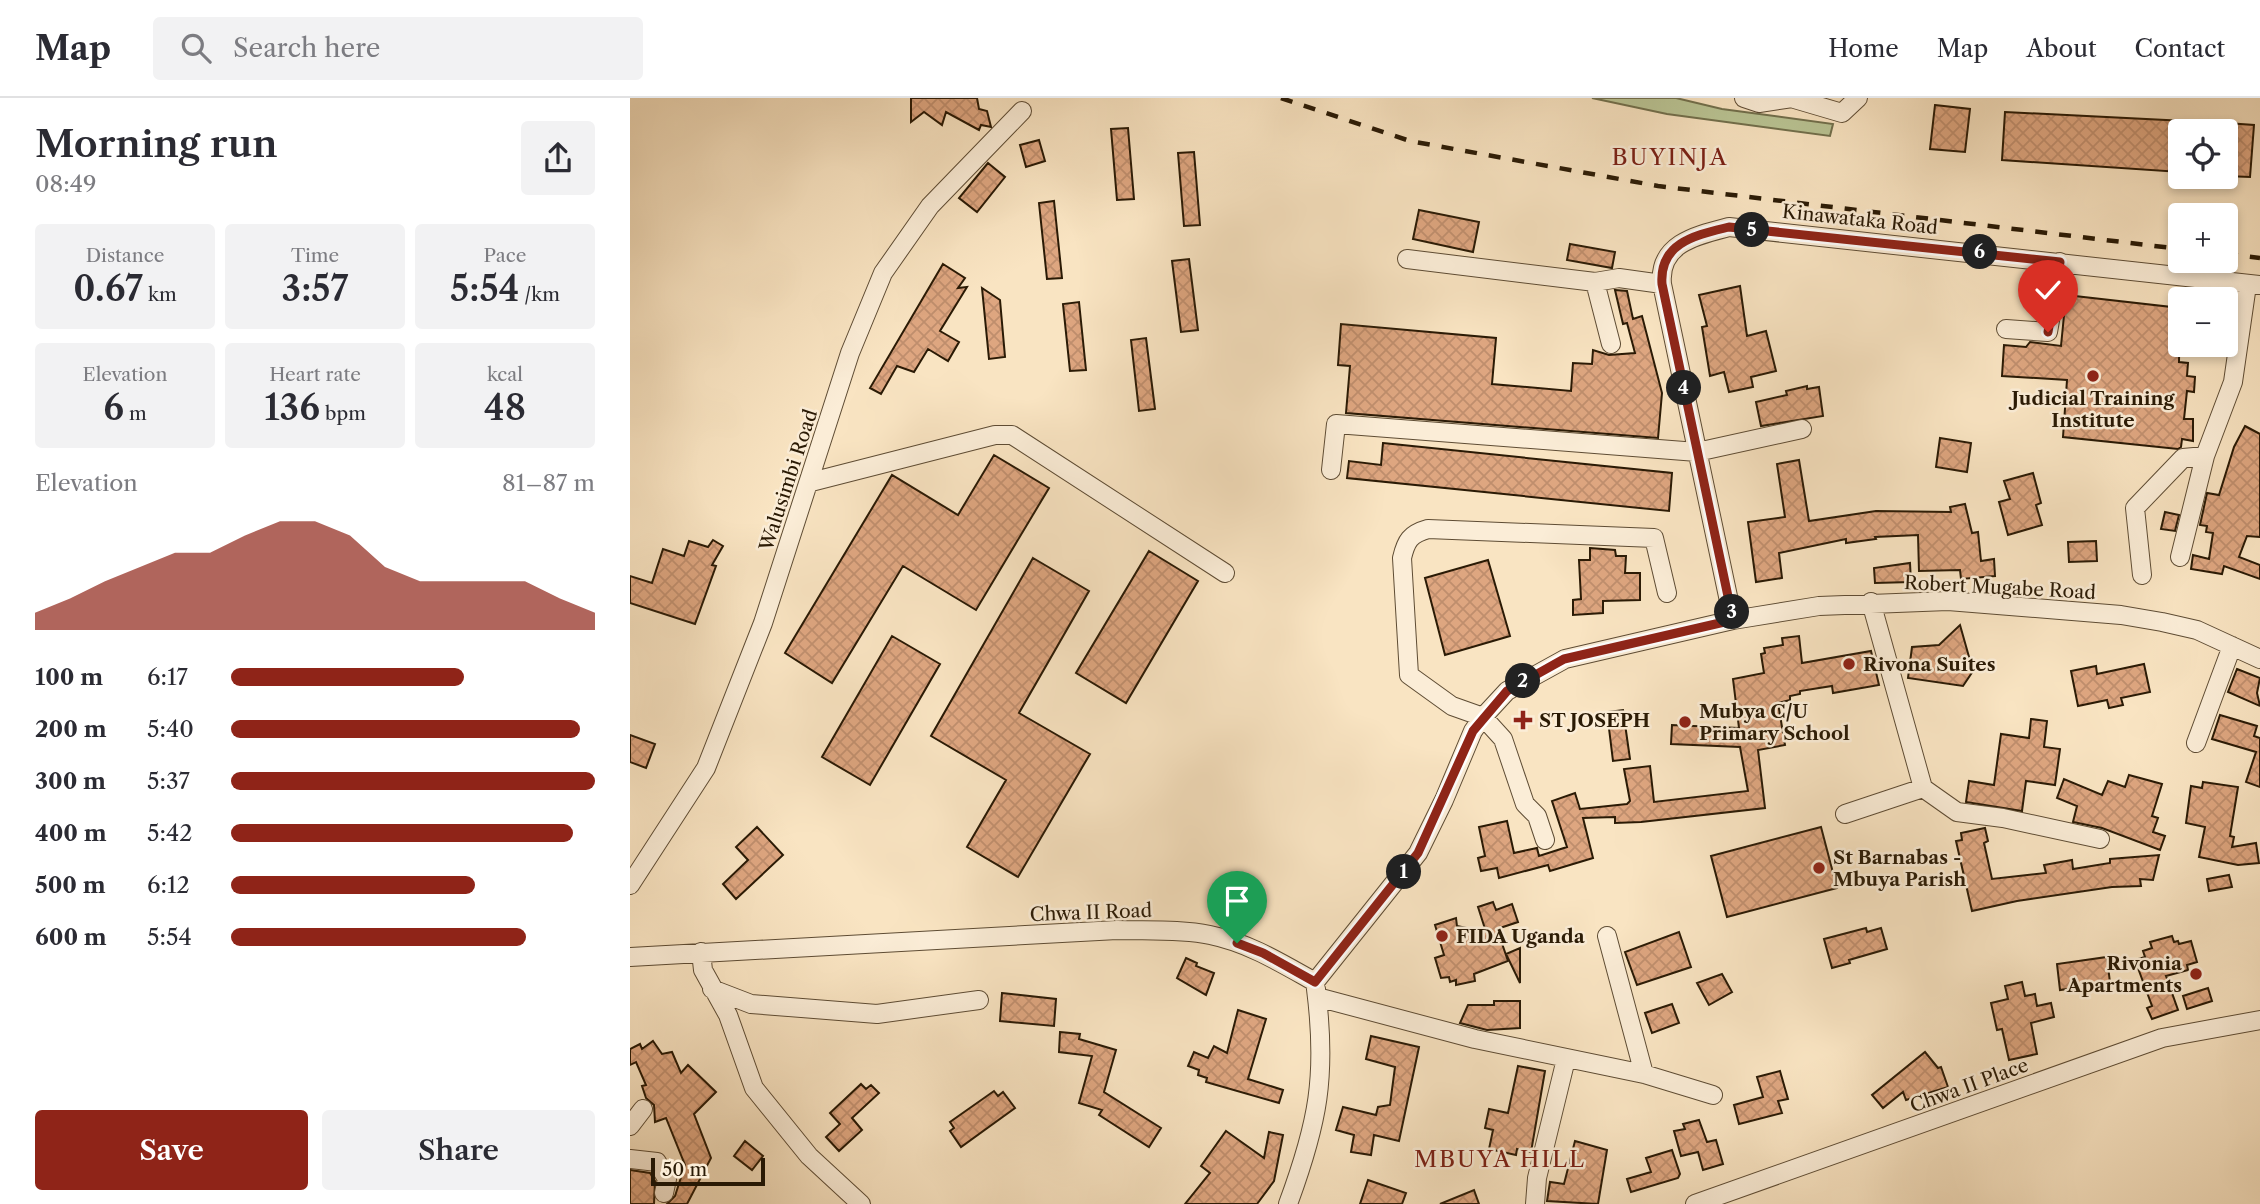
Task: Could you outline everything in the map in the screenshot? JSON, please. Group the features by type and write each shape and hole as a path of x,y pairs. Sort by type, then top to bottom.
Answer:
{"street":[{"path":"1744,98 1759,103 1792,98 1842,113 1858,98"},
{"name":"Walusimbi Road","path":"630,885 706,768 763,623 811,482 850,353 883,273 930,206 1022,111"},
{"name":"Kinawataka Road","path":"1733,620 1662,284 1667,257 1677,243 1729,227 2253,285"},
{"path":"1407,259 1595,282 1619,278 1662,284"},
{"path":"2007,329 2048,332 2060,262"},
{"path":"1595,282 1611,344"},
{"path":"2180,557 2205,456 2233,382 2253,285"},
{"path":"1331,470 1336,424 1698,452 1802,429"},
{"path":"811,482 996,435 1012,435 1225,573"},
{"path":"2142,575 2135,508 2183,458 2205,456"},
{"path":"1545,840 1537,816 1525,804 1503,739 1483,717 1452,706 1409,675 1402,558 1406,542 1415,533 1428,529 1654,538 1667,593"},
{"name":"Robert Mugabe Road","path":"1316,989 1418,853 1473,731 1483,717 1507,691 1564,659 1733,620 1819,606 1948,601 2120,615 2197,630 2260,660"},
{"path":"1871,602 1923,788 1957,812 2003,818 2100,839"},
{"path":"2196,744 2232,646"},
{"path":"1844,814 1923,788"},
{"name":"Chwa II Road","path":"630,957 1117,930 1182,931 1237,943 1263,953 1316,989 1475,1039 1644,1074 1713,1095"},
{"path":"1607,936 1644,1074"},
{"path":"701,951 703,970 728,1015 754,1088 810,1156 861,1204"},
{"path":"712,989 751,1004 877,1014 979,1000"},
{"path":"1288,1204 1318,1109 1322,1065 1316,989"},
{"name":"Chwa II Place","path":"1695,1204 2162,1038 2260,1020"},
{"path":"1535,1204 1537,1178 1566,1059"},
{"path":"630,1126 643,1110"},
{"path":"630,1159 657,1162 667,1179 664,1193"}],"green space":[{"path":"1592,98 1676,98 1722,109 1833,124 1830,136 1667,114"}],"building":[{"path":"911,98 977,98 979,109 987,111 991,127 981,125 979,130 946,112 942,125 924,112 911,122"},
{"path":"1935,105 1970,109 1965,152 1930,149"},
{"path":"2005,112 2168,120 2168,171 2002,160"},
{"path":"2238,124 2254,125 2250,177 2238,176"},
{"path":"1128,128 1134,199 1117,200 1111,129"},
{"path":"1039,140 1045,161 1026,167 1020,145"},
{"path":"1194,152 1200,225 1184,226 1178,153"},
{"path":"988,163 1005,177 977,212 959,198"},
{"path":"1054,201 1062,278 1047,279 1039,203"},
{"path":"1419,210 1479,222 1473,252 1413,239"},
{"path":"1570,244 1615,252 1612,268 1567,260"},
{"path":"1189,259 1198,330 1181,332 1172,261"},
{"path":"943,264 965,278 958,288 967,287 940,331 959,342 948,361 928,349 914,372 897,366 881,394 870,388"},
{"path":"1740,286 1747,336 1766,331 1776,371 1751,377 1753,387 1729,392 1724,372 1710,376 1702,327 1707,326 1699,295"},
{"path":"982,288 1000,300 1005,357 989,359"},
{"path":"1615,290 1627,291 1633,319 1642,316 1662,393 1658,438 1346,413 1350,366 1338,365 1341,324 1496,338 1492,384 1571,391 1573,363 1592,364 1593,350 1609,355 1635,353 1627,323 1623,324"},
{"path":"2066,295 2168,307 2168,357 2179,357 2179,362 2188,363 2187,376 2195,377 2194,392 2187,391 2184,419 2193,419 2193,441 2182,439 2178,449 2063,437 2067,380 2002,376 2004,345 2026,347 2030,342 2061,346"},
{"path":"1079,302 1086,370 1070,371 1063,304"},
{"path":"1146,338 1155,409 1139,411 1131,340"},
{"path":"1807,386 1807,389 1819,387 1823,416 1761,426 1756,402 1787,395 1786,391"},
{"path":"2245,426 2260,434 2260,537 2247,536 2239,557 2260,565 2260,579 2224,566 2222,574 2191,569 2193,555 2209,559 2213,533 2206,532 2207,526 2200,525 2207,493 2219,495 2234,447"},
{"path":"1940,438 1971,443 1967,472 1936,467"},
{"path":"1383,443 1672,473 1669,511 1347,478 1349,461 1381,465"},
{"path":"994,455 1049,488 976,610 903,566 832,683 785,653 892,475 958,515"},
{"path":"1799,460 1809,521 1876,511 1951,512 1950,507 1965,504 1972,533 1978,532 1981,561 1994,559 1995,576 1961,579 1960,570 1919,571 1918,535 1875,537 1876,539 1846,543 1846,539 1779,553 1782,578 1756,582 1748,522 1785,517 1777,464"},
{"path":"2033,473 2041,503 2036,505 2042,525 2008,535 1999,502 2010,499 2004,481"},
{"path":"2165,512 2179,515 2175,531 2161,529"},
{"path":"713,540 723,546 712,565 716,566 695,624 630,603 630,576 652,583 663,549 684,556 689,541 708,547"},
{"path":"2096,541 2097,561 2069,562 2068,542"},
{"path":"1590,548 1615,550 1616,556 1626,556 1625,573 1640,573 1640,600 1603,601 1603,613 1573,615 1573,600 1581,599 1579,560 1590,560"},
{"path":"1149,551 1198,581 1126,703 1076,673"},
{"path":"1033,558 1089,591 1019,713 1090,754 1018,877 967,847 1006,780 931,736"},
{"path":"1488,560 1510,636 1445,655 1425,578"},
{"path":"1910,563 1911,582 1875,583 1874,568"},
{"path":"1960,625 1973,671 1963,686 1908,678 1912,647 1939,645"},
{"path":"892,636 940,664 870,785 822,757"},
{"path":"1799,636 1802,663 1871,651 1879,685 1833,693 1832,686 1800,691 1800,694 1790,696 1790,700 1778,703 1785,745 1758,750 1765,808 1641,822 1615,823 1615,817 1583,818 1593,858 1550,871 1548,865 1499,878 1497,868 1481,871 1478,858 1485,856 1479,827 1507,821 1514,853 1537,848 1539,856 1567,847 1552,801 1575,793 1580,809 1627,804 1630,801 1624,769 1650,766 1654,802 1748,791 1740,747 1671,744 1672,725 1739,728 1733,679 1764,673 1761,654 1765,653 1764,648 1783,645 1782,638"},
{"path":"2144,664 2150,692 2121,698 2123,705 2109,708 2107,700 2078,706 2071,671 2096,666 2097,674"},
{"path":"2237,669 2260,678 2257,693 2260,706 2228,692"},
{"path":"1623,710 1630,759 1613,761 1607,712"},
{"path":"2220,715 2257,726 2254,736 2260,738 2260,787 2246,782 2256,752 2212,739"},
{"path":"2031,719 2047,721 2044,747 2060,749 2055,785 2026,781 2022,811 1966,802 1969,781 1994,785 2001,734 2029,738"},
{"path":"630,735 655,744 646,768 630,762"},
{"path":"2129,775 2162,784 2152,816 2158,818 2153,832 2165,836 2160,850 2102,828 2073,822 2077,806 2057,798 2064,779 2102,795 2108,781 2125,787"},
{"path":"2203,782 2238,787 2230,836 2234,837 2232,847 2256,843 2259,863 2238,865 2199,857 2205,827 2186,823 2191,786 2202,788"},
{"path":"757,827 783,855 736,899 723,884 748,860 736,847"},
{"path":"1821,827 1837,888 1727,917 1711,856"},
{"path":"1985,828 1988,841 1984,843 1992,879 2046,873 2044,865 2072,860 2073,869 2110,863 2110,859 2159,855 2153,880 2140,879 2141,886 2112,887 2017,901 1972,911 1956,841 1962,840 1961,833"},
{"path":"2229,875 2232,887 2209,891 2207,879"},
{"path":"1493,902 1496,910 1512,904 1518,922 1497,929 1508,961 1474,974 1475,981 1456,985 1456,980 1450,982 1449,977 1441,978 1435,958 1444,955 1435,925 1456,918 1457,926 1486,932 1478,907"},
{"path":"1866,928 1867,932 1881,928 1887,949 1832,968 1824,939"},
{"path":"1679,932 1691,967 1637,985 1625,952"},
{"path":"2172,936 2174,942 2178,941 2179,944 2191,941 2197,962 2187,965 2188,970 2166,976 2178,1010 2152,1019 2147,1008 2152,1006 2135,960 2145,957 2143,951 2152,948 2150,942"},
{"path":"1520,948 1520,983 1506,954"},
{"path":"2107,957 2110,983 2060,990 2057,964"},
{"path":"1186,958 1197,963 1196,966 1214,973 1206,995 1177,978"},
{"path":"1722,974 1732,992 1709,1005 1697,983"},
{"path":"2022,982 2025,996 2035,994 2037,1006 2051,1003 2054,1017 2031,1023 2037,1054 2009,1060 2002,1029 1997,1030 1991,1003 2008,999 2005,986"},
{"path":"2208,988 2212,1001 2187,1009 2183,996"},
{"path":"1002,993 1056,999 1054,1026 1000,1021"},
{"path":"1494,1001 1520,1001 1520,1028 1487,1030 1460,1023 1468,1005 1494,1005"},
{"path":"1672,1004 1679,1023 1652,1033 1645,1013"},
{"path":"1238,1010 1266,1019 1248,1079 1283,1090 1279,1103 1206,1082 1207,1078 1198,1075 1199,1070 1188,1066 1194,1052 1208,1058 1214,1046 1227,1053"},
{"path":"1060,1032 1080,1034 1079,1039 1116,1050 1104,1092 1161,1128 1149,1147 1099,1115 1102,1110 1079,1103 1092,1056 1059,1052"},
{"path":"1371,1036 1419,1047 1399,1141 1374,1135 1371,1155 1351,1152 1354,1135 1336,1130 1343,1107 1376,1115 1378,1107 1390,1105 1395,1067 1366,1059"},
{"path":"653,1041 662,1054 672,1052 681,1073 688,1065 716,1092 694,1114 711,1158 687,1204 667,1204 675,1196 685,1165 666,1118 655,1122 654,1105 646,1098 642,1086 646,1085 636,1062 630,1065 630,1049 640,1044 642,1049"},
{"path":"1925,1052 1938,1068 1941,1067 1948,1087 1906,1100 1903,1092 1883,1108 1872,1095"},
{"path":"1518,1066 1545,1071 1531,1152 1517,1149 1516,1155 1489,1149 1493,1130 1485,1128 1489,1109 1508,1113"},
{"path":"1780,1071 1788,1099 1778,1101 1782,1113 1739,1124 1734,1105 1763,1097 1757,1077"},
{"path":"861,1084 866,1089 871,1085 879,1093 852,1118 862,1130 839,1151 826,1137 840,1124 830,1113"},
{"path":"994,1091 998,1096 1003,1092 1015,1108 961,1147 950,1131 954,1128 950,1122"},
{"path":"1699,1120 1707,1142 1716,1140 1723,1164 1703,1170 1698,1152 1681,1156 1674,1131 1685,1129 1683,1124"},
{"path":"1226,1131 1264,1158 1269,1132 1283,1135 1274,1181 1257,1204 1185,1204 1210,1173 1201,1166"},
{"path":"745,1141 763,1156 752,1170 734,1156"},
{"path":"1575,1141 1607,1150 1598,1204 1547,1201 1550,1182 1564,1184"},
{"path":"1672,1150 1680,1174 1678,1178 1631,1192 1627,1179 1651,1172 1646,1158"},
{"path":"630,1170 650,1173 655,1181 654,1204 630,1204"},
{"path":"1368,1180 1406,1193 1402,1204 1360,1204"},
{"path":"1474,1190 1479,1204 1440,1204"}],"railway":[{"path":"1281,98 1410,141 1658,186 2168,248"},
{"path":"2238,255 2260,258"}],"place":[{"name":"Judicial Training Institute","path":"2093,376"},
{"name":"Rivona Suites","path":"1849,664"},
{"name":"ST JOSEPH","path":"1523,720"},
{"name":"Mubya C/U Primary School","path":"1685,722"},
{"name":"St Barnabas - Mbuya Parish","path":"1819,868"},
{"name":"FIDA Uganda","path":"1442,936"},
{"name":"Rivonia Apartments","path":"2196,974"}],"district":[{"name":"BUYINJA","path":"1670,157"},
{"name":"MBUYA HILL","path":"1500,1159"}],"route":[{"path":"1237,943 1263,953 1315,982 1418,853 1473,731 1493,704 1507,691 1564,659 1733,620 1662,284 1661,276 1667,257 1677,243 1729,227 2060,262 2051,302 2048,332"}]}
